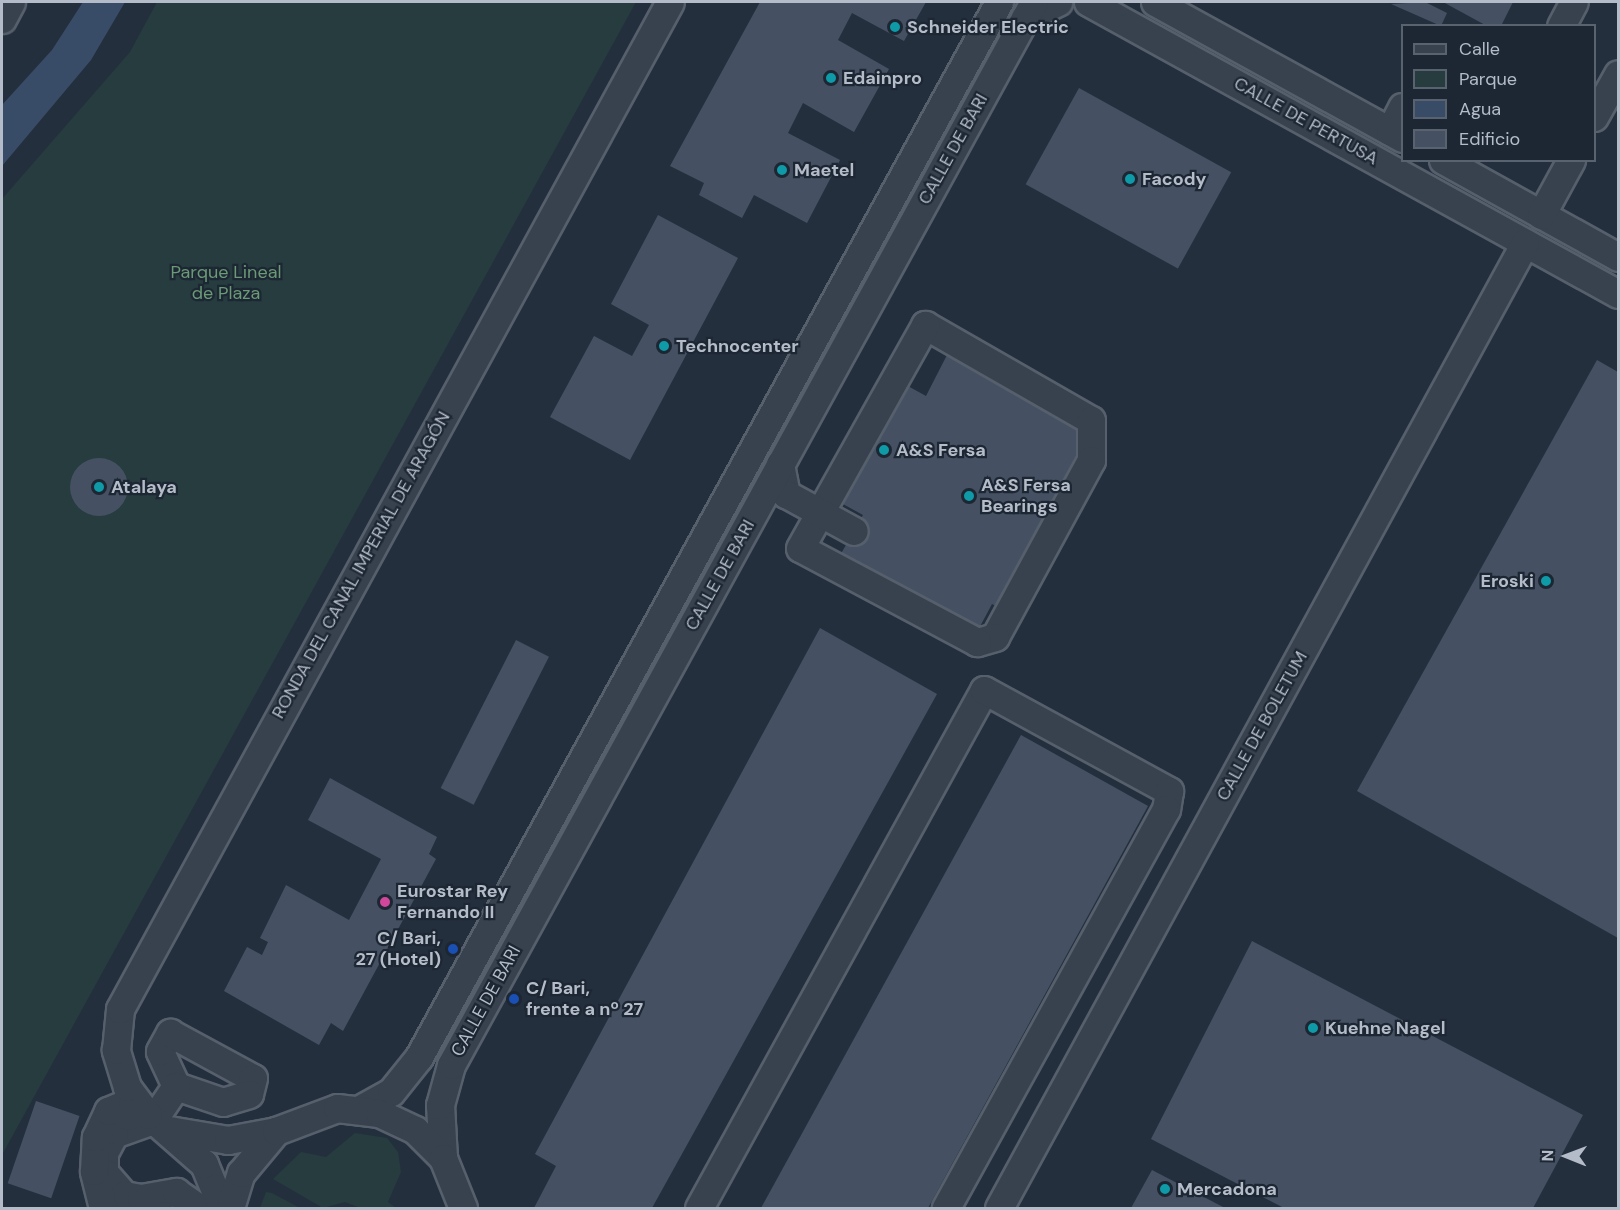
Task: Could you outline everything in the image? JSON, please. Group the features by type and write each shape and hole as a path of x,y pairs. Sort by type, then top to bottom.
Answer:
{"street":[{"path":"2,19 11,2"},
{"name":"RONDA DEL CANAL IMPERIAL DE ARAGÓN","path":"222,1209 204,1164 134,1100 120,1071 116,1026 128,992 670,2"},
{"name":"CALLE DE BARI","path":"360,1109 391,1092 419,1057 999,2"},
{"path":"1029,10 1058,2"},
{"name":"CALLE DE PERTUSA","path":"1088,2 1618,294"},
{"path":"1562,24 1574,2"},
{"name":"CALLE DE PERTUSA","path":"1173,6 1398,134"},
{"name":"CALLE DE BARI","path":"443,1158 440,1105 452,1065 1029,10"},
{"path":"1596,112 1609,77"},
{"path":"1398,134 1401,114"},
{"path":"1447,162 1618,257"},
{"path":"1541,215 1570,162"},
{"name":"CALLE DE BOLETUM","path":"999,1209 1525,243"},
{"path":"925,324 1091,420 1091,460 995,637 977,642 800,548 816,518 925,324"},
{"path":"780,464 786,494 816,518 851,536"},
{"path":"752,518 778,509 816,518"},
{"path":"699,1209 984,690 1169,791 1166,809 946,1209"},
{"path":"120,1071 116,1119 102,1163 116,1189 141,1198 176,1192 199,1209"},
{"path":"159,1125 176,1086"},
{"path":"103,1209 96,1187 94,1148 134,1100"},
{"path":"116,1119 159,1125 228,1140 276,1131 316,1112 360,1109 406,1125 443,1158 463,1209"},
{"path":"230,1209 241,1173 276,1131"}],"green space":[{"name":"Parque Lineal de Plaza","path":"157,2 636,2 2,1155 2,199 130,52"},
{"path":"355,1133 387,1138 398,1152 401,1172 388,1202 396,1208 360,1208 345,1202 323,1208 273,1179 301,1152 326,1157"},
{"path":"266,1192 272,1193 300,1208 260,1208"}],"water":[{"path":"83,2 125,2 91,60 2,166 2,105 52,50"}],"building":[{"path":"760,2 926,2 904,41 852,13 838,40 889,69 854,132 803,103 788,133 840,160 807,223 754,195 742,218 699,195 704,183 670,166"},
{"path":"1425,2 1447,13 1442,24 1436,24 1391,4"},
{"path":"1443,2 1513,2 1502,24 1483,24"},
{"name":"Facody","path":"1079,88 1231,172 1178,269 1026,184"},
{"name":"Technocenter","path":"658,215 738,258 630,460 550,417 594,336 632,356 649,325 611,304"},
{"name":"A&S Fersa Bearings","path":"947,355 1087,434 1067,473 1076,478 1005,611 992,604 976,634 838,559 863,515 843,504 906,385 926,396"},
{"name":"Eroski","path":"1597,360 1618,372 1618,938 1357,791"},
{"name":"Atalaya","path":"93,458 105,458 120,466 128,481 128,493 120,508 105,516 93,516 78,508 70,493 70,481 78,466"},
{"path":"820,628 937,694 652,1208 534,1208 556,1166 535,1154"},
{"path":"516,640 549,657 474,805 441,788"},
{"path":"1021,735 1148,806 928,1208 761,1208"},
{"name":"Eurostar Rey Fernando II","path":"330,778 437,837 429,854 436,859 343,1031 331,1023 319,1045 224,991 247,947 262,955 268,942 260,938 286,885 349,920 381,859 308,820"},
{"name":"Kuehne Nagel","path":"1252,941 1583,1115 1533,1208 1284,1208 1151,1139"},
{"path":"36,1101 79,1116 51,1198 8,1183"},
{"name":"Mercadona","path":"1152,1170 1225,1208 1131,1208"}],"place":[{"name":"Schneider Electric","path":"895,27"},
{"name":"Edainpro","path":"831,78"},
{"name":"Maetel","path":"782,170"},
{"name":"Facody","path":"1130,179"},
{"name":"Technocenter","path":"664,346"},
{"name":"A&S Fersa","path":"884,450"},
{"name":"Atalaya","path":"99,487"},
{"name":"A&S Fersa Bearings","path":"969,496"},
{"name":"Eroski","path":"1546,581"},
{"name":"Eurostar Rey Fernando II","path":"385,902"},
{"name":"C/ Bari, 27 (Hotel)","path":"453,949"},
{"name":"C/ Bari, frente a nº 27","path":"514,999"},
{"name":"Kuehne Nagel","path":"1313,1028"},
{"name":"Mercadona","path":"1165,1189"}]}
